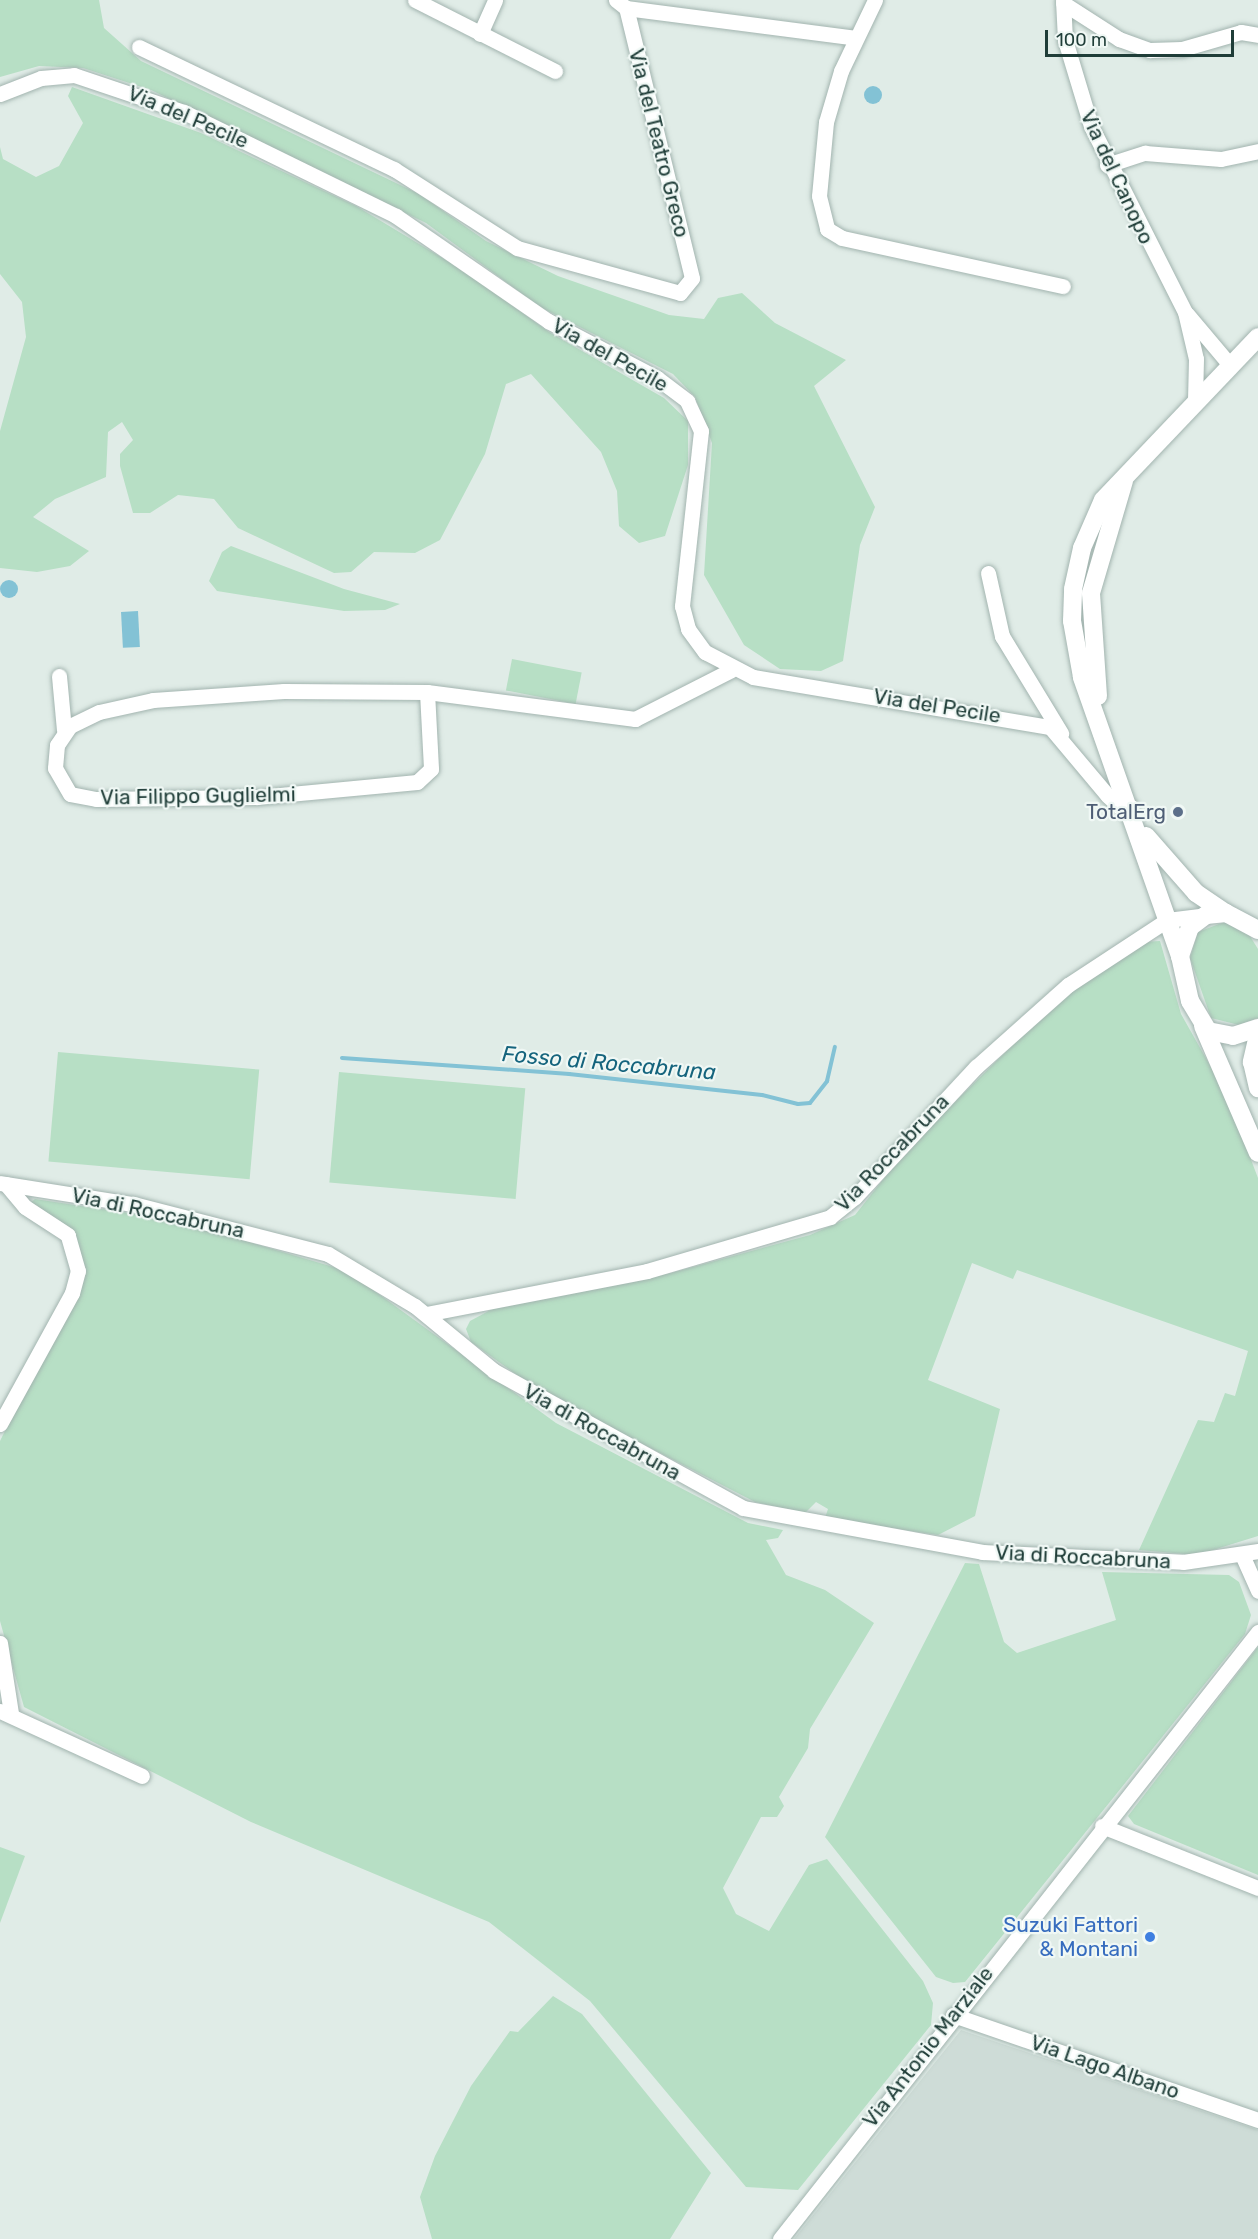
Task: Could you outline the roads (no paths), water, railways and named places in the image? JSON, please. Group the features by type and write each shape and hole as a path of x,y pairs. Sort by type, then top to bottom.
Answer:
{"main road":[{"path":"1258,337 1127,473 1090,524 1073,589 1075,649 1139,827 1180,956 1187,992 1258,1153"},
{"path":"1139,827 1196,893 1226,913 1258,930"},
{"path":"1180,956 1190,927 1206,915 1226,913"},
{"path":"1203,1026 1227,1036 1258,1028"},
{"path":"1258,1035 1252,1062 1258,1088"}],"street":[{"path":"415,0 555,71"},
{"path":"480,34 495,0"},
{"path":"874,0 856,38 824,138 819,196 827,229 842,238 1063,286"},
{"path":"1063,1 1145,50 1178,50 1241,32 1258,35"},
{"name":"Via del Canopo","path":"1063,1 1066,45 1107,165 1185,312"},
{"path":"621,4 856,38"},
{"name":"Via del Teatro Greco","path":"621,4 691,274 688,289"},
{"name":"Via del Pecile","path":"140,47 399,172 517,248 670,292 688,289"},
{"name":"Via del Pecile","path":"0,94 41,78 74,75 184,112 396,216 539,315 680,394 695,414 702,442 683,614 701,648 730,670 1050,726 1108,796 1123,810 1132,807"},
{"path":"1107,165 1145,153 1221,159 1258,151"},
{"path":"1185,312 1230,365"},
{"path":"1185,312 1196,359 1195,400"},
{"path":"988,573 1002,636 1066,744"},
{"path":"59,676 64,730 112,707 173,697 427,692 635,719 730,670"},
{"name":"Via Filippo Guglielmi","path":"64,730 55,768 61,784 79,797 228,798 396,785 417,782 430,772 427,692"},
{"path":"1167,920 1206,915"},
{"name":"Via Roccabruna","path":"426,1314 639,1272 830,1217 848,1205 920,1123 1022,1023 1099,962 1167,920"},
{"path":"0,1424 72,1293 78,1271 68,1235 25,1207 3,1184"},
{"name":"Via di Roccabruna","path":"3,1184 133,1204 297,1243 353,1266 426,1314 494,1371 743,1508 982,1552 1173,1562 1243,1557 1258,1551"},
{"path":"1243,1557 1258,1591"},
{"name":"Via Antonio Marziale","path":"780,2239 953,2015 1258,1632"},
{"path":"0,1643 5,1712 142,1776"},
{"path":"1102,1826 1258,1888"},
{"name":"Via Lago Albano","path":"953,2015 1258,2120"}],"water":[{"path":"873,86 879,89 882,95 879,101 873,104 867,101 864,95 867,89"},
{"path":"9,580 15,583 18,589 15,595 9,598 3,595 0,589 3,583"},
{"path":"138,611 140,647 123,648 121,612"}],"waterway":[{"name":"Fosso di Roccabruna","path":"342,1058 569,1074 762,1095 798,1104 810,1103 827,1081 835,1047"}],"place":[{"name":"TotalErg","path":"1178,812"},
{"name":"Suzuki Fattori & Montani","path":"1150,1937"}]}
